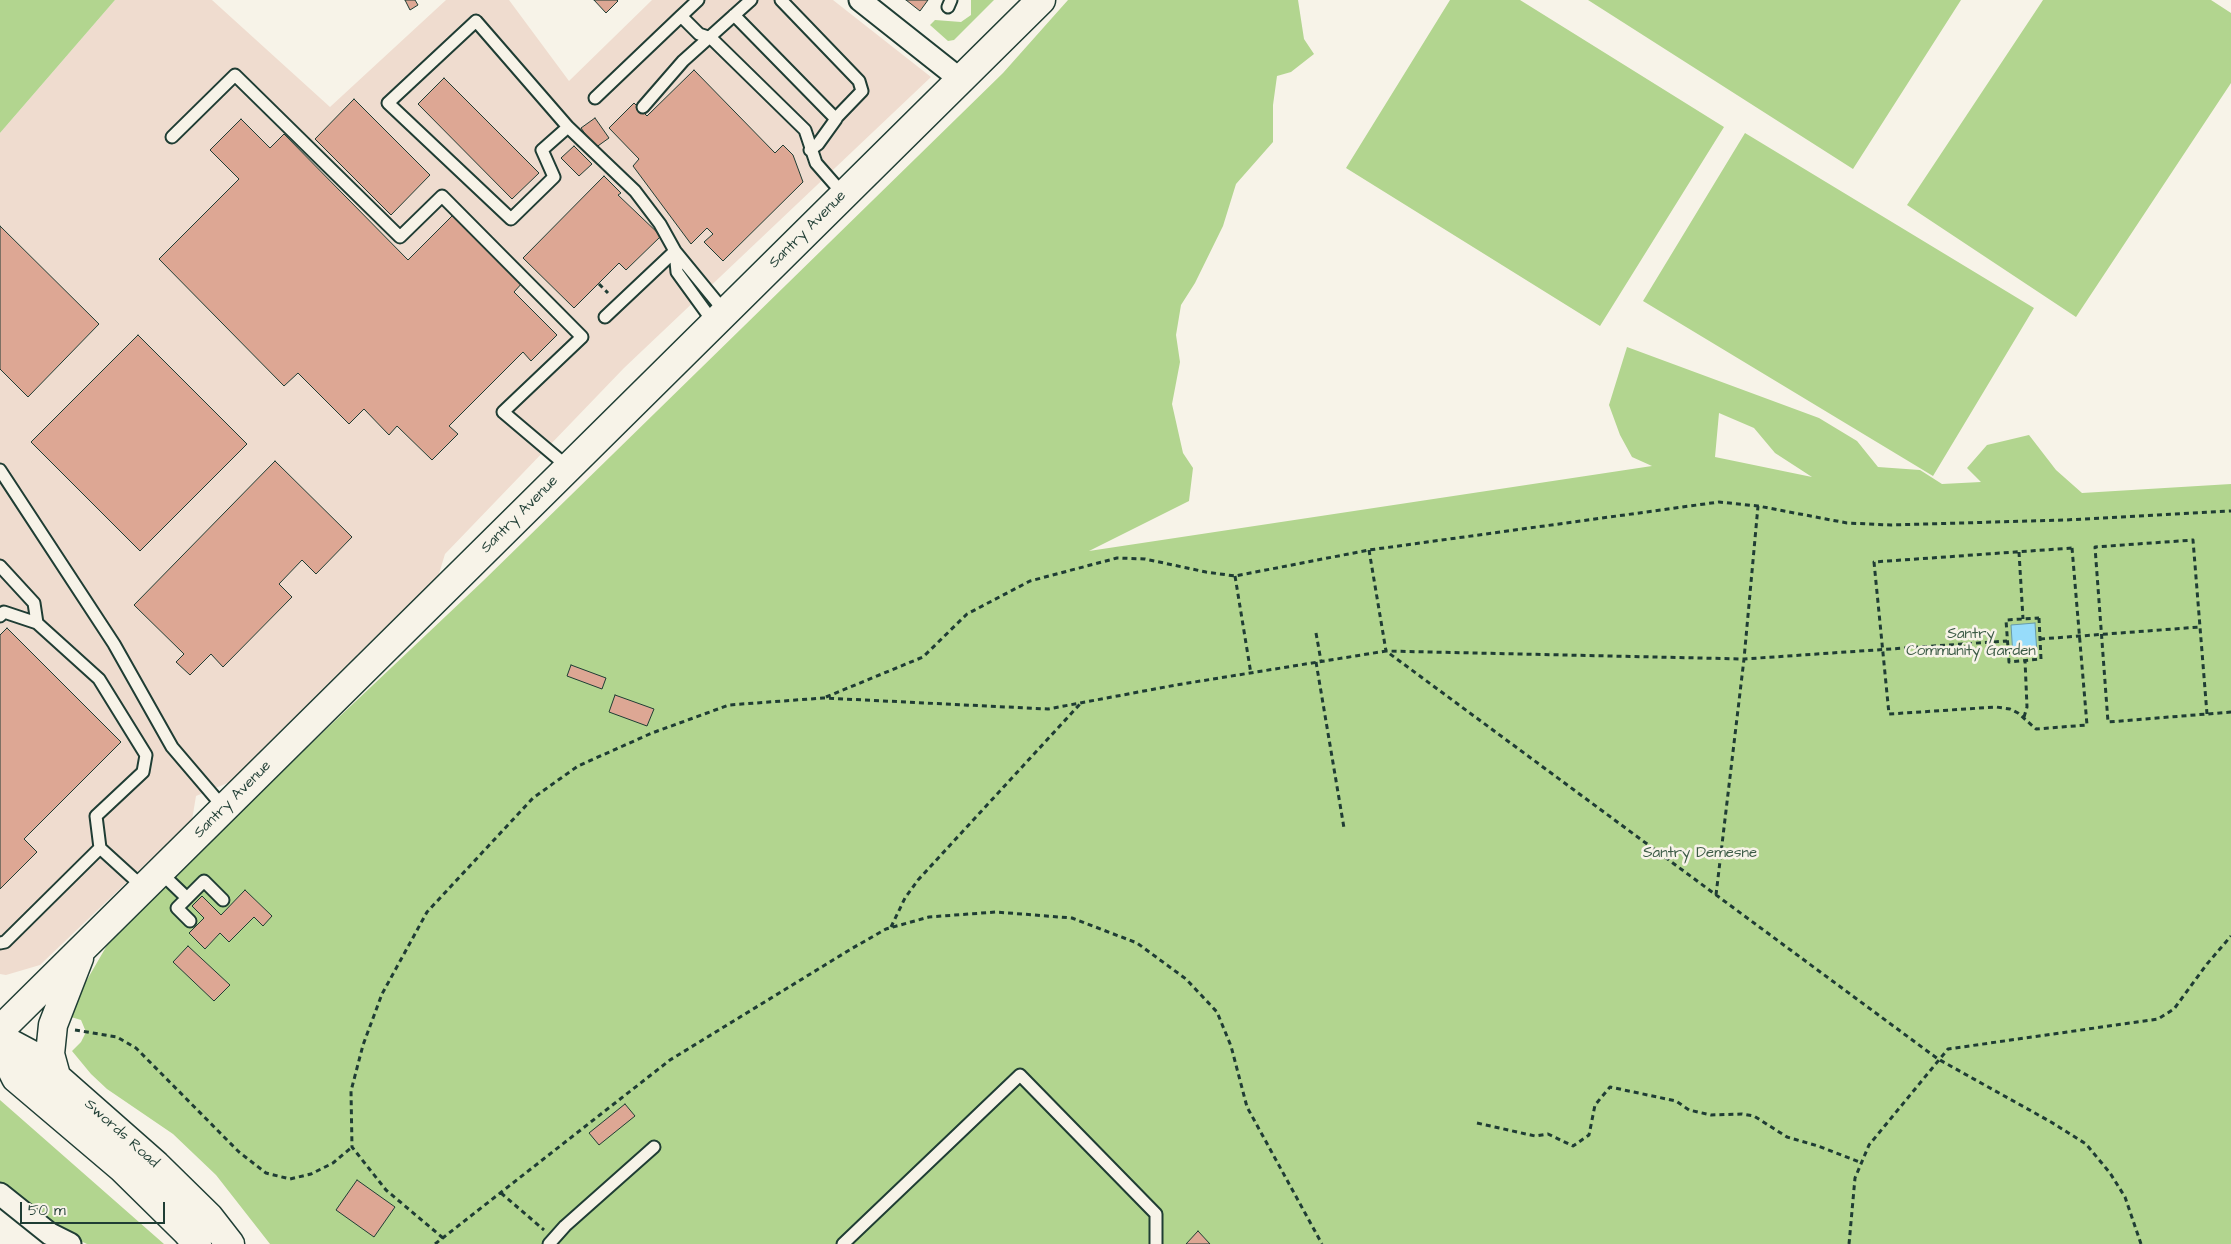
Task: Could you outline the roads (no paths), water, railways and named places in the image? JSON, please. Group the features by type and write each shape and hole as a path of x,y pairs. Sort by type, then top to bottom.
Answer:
{"main road":[{"name":"Santry Avenue","path":"0,1030 844,195 955,75 1041,0"},
{"path":"56,1076 50,1054 53,1025 84,946"},
{"name":"Swords Road","path":"0,1038 30,1054 188,1194 230,1244"},
{"name":"Swords Road","path":"0,1046 16,1078 122,1168 197,1244"}],"street":[{"path":"860,0 955,75"},
{"path":"0,1194 37,1225 67,1244"}],"lane":[{"path":"595,98 698,0"},
{"path":"643,106 683,61 711,38 751,0"},
{"path":"781,0 859,81 862,91 836,118 818,144 810,150"},
{"path":"734,15 836,118"},
{"path":"681,16 699,34 711,38 805,130 810,150 816,163 844,195"},
{"path":"568,127 542,150 554,176 512,219 388,103 476,21 568,127 636,191 660,224 675,251 720,318"},
{"path":"172,137 235,75 400,237 442,196 582,337 503,412 568,467"},
{"path":"605,317 675,251"},
{"path":"0,470 114,644 172,747 224,808"},
{"path":"0,566 34,603 37,623"},
{"path":"0,616 4,612 37,623 98,679 146,756 143,772 96,816 100,848"},
{"path":"100,848 152,880 186,897"},
{"path":"0,943 5,942 100,848"},
{"path":"190,921 177,908 204,881 223,900"},
{"path":"843,1244 1020,1075 1156,1214 1156,1244"},
{"path":"551,1241 654,1146"}],"water":[{"path":"2035,623 2037,654 2013,656 2011,625"}],"park label":[{"name":"Santry Community Garden","path":"1971,644"},
{"name":"Santry Demesne","path":"1700,854"}]}
